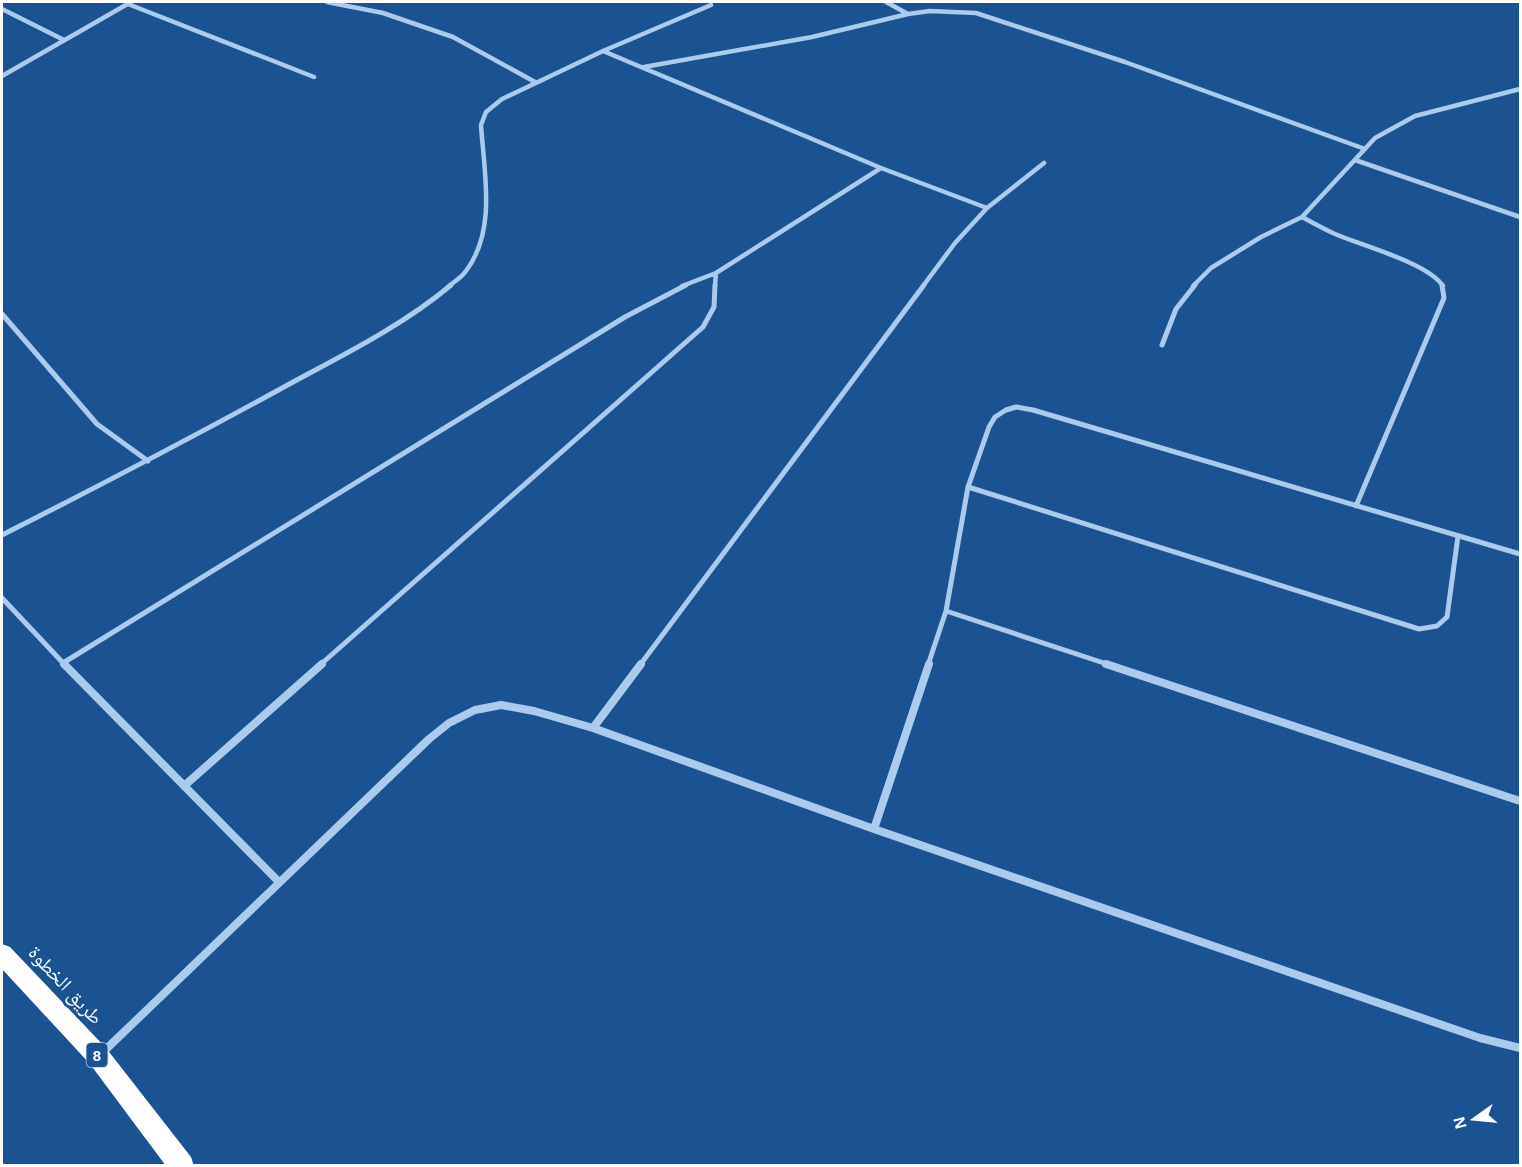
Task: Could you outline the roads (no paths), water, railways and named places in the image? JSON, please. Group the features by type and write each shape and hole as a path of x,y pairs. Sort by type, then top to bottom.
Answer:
{"highway":[{"name":"طريق الخطوة","path":"2,954 98,1056 182,1166"}],"street":[{"path":"327,2 418,23 453,37 535,82"},
{"path":"342,4 352,2"},
{"path":"886,2 908,14"},
{"path":"2,76 130,3 314,77"},
{"path":"2,535 148,461 375,337 435,298 466,272 481,244 487,209 481,125 486,112 502,99 535,82 711,5"},
{"path":"2,9 64,40"},
{"path":"644,67 812,37 908,14 956,11 994,18 1125,62 1365,149"},
{"path":"603,51 881,168 987,208"},
{"path":"1162,345 1176,309 1211,268 1261,237 1302,218 1375,138 1415,116 1521,89"},
{"path":"1355,160 1521,217"},
{"path":"592,728 955,243 987,208 1044,163"},
{"path":"63,663 653,300 716,273 881,168"},
{"path":"1302,218 1335,234 1420,268 1437,277 1444,288 1444,298 1356,506"},
{"path":"184,786 703,327 714,307 716,273"},
{"path":"2,314 97,424 148,461"},
{"path":"874,829 946,611 968,487 989,427 995,417 1006,410 1016,407 1521,554"},
{"path":"968,487 1419,628 1437,626 1447,617 1458,536"},
{"path":"2,598 278,881"},
{"path":"946,611 1521,801"},
{"path":"98,1056 278,881 429,739 449,723 475,710 501,705 534,711 592,728 874,829 1480,1038 1521,1048"}]}
